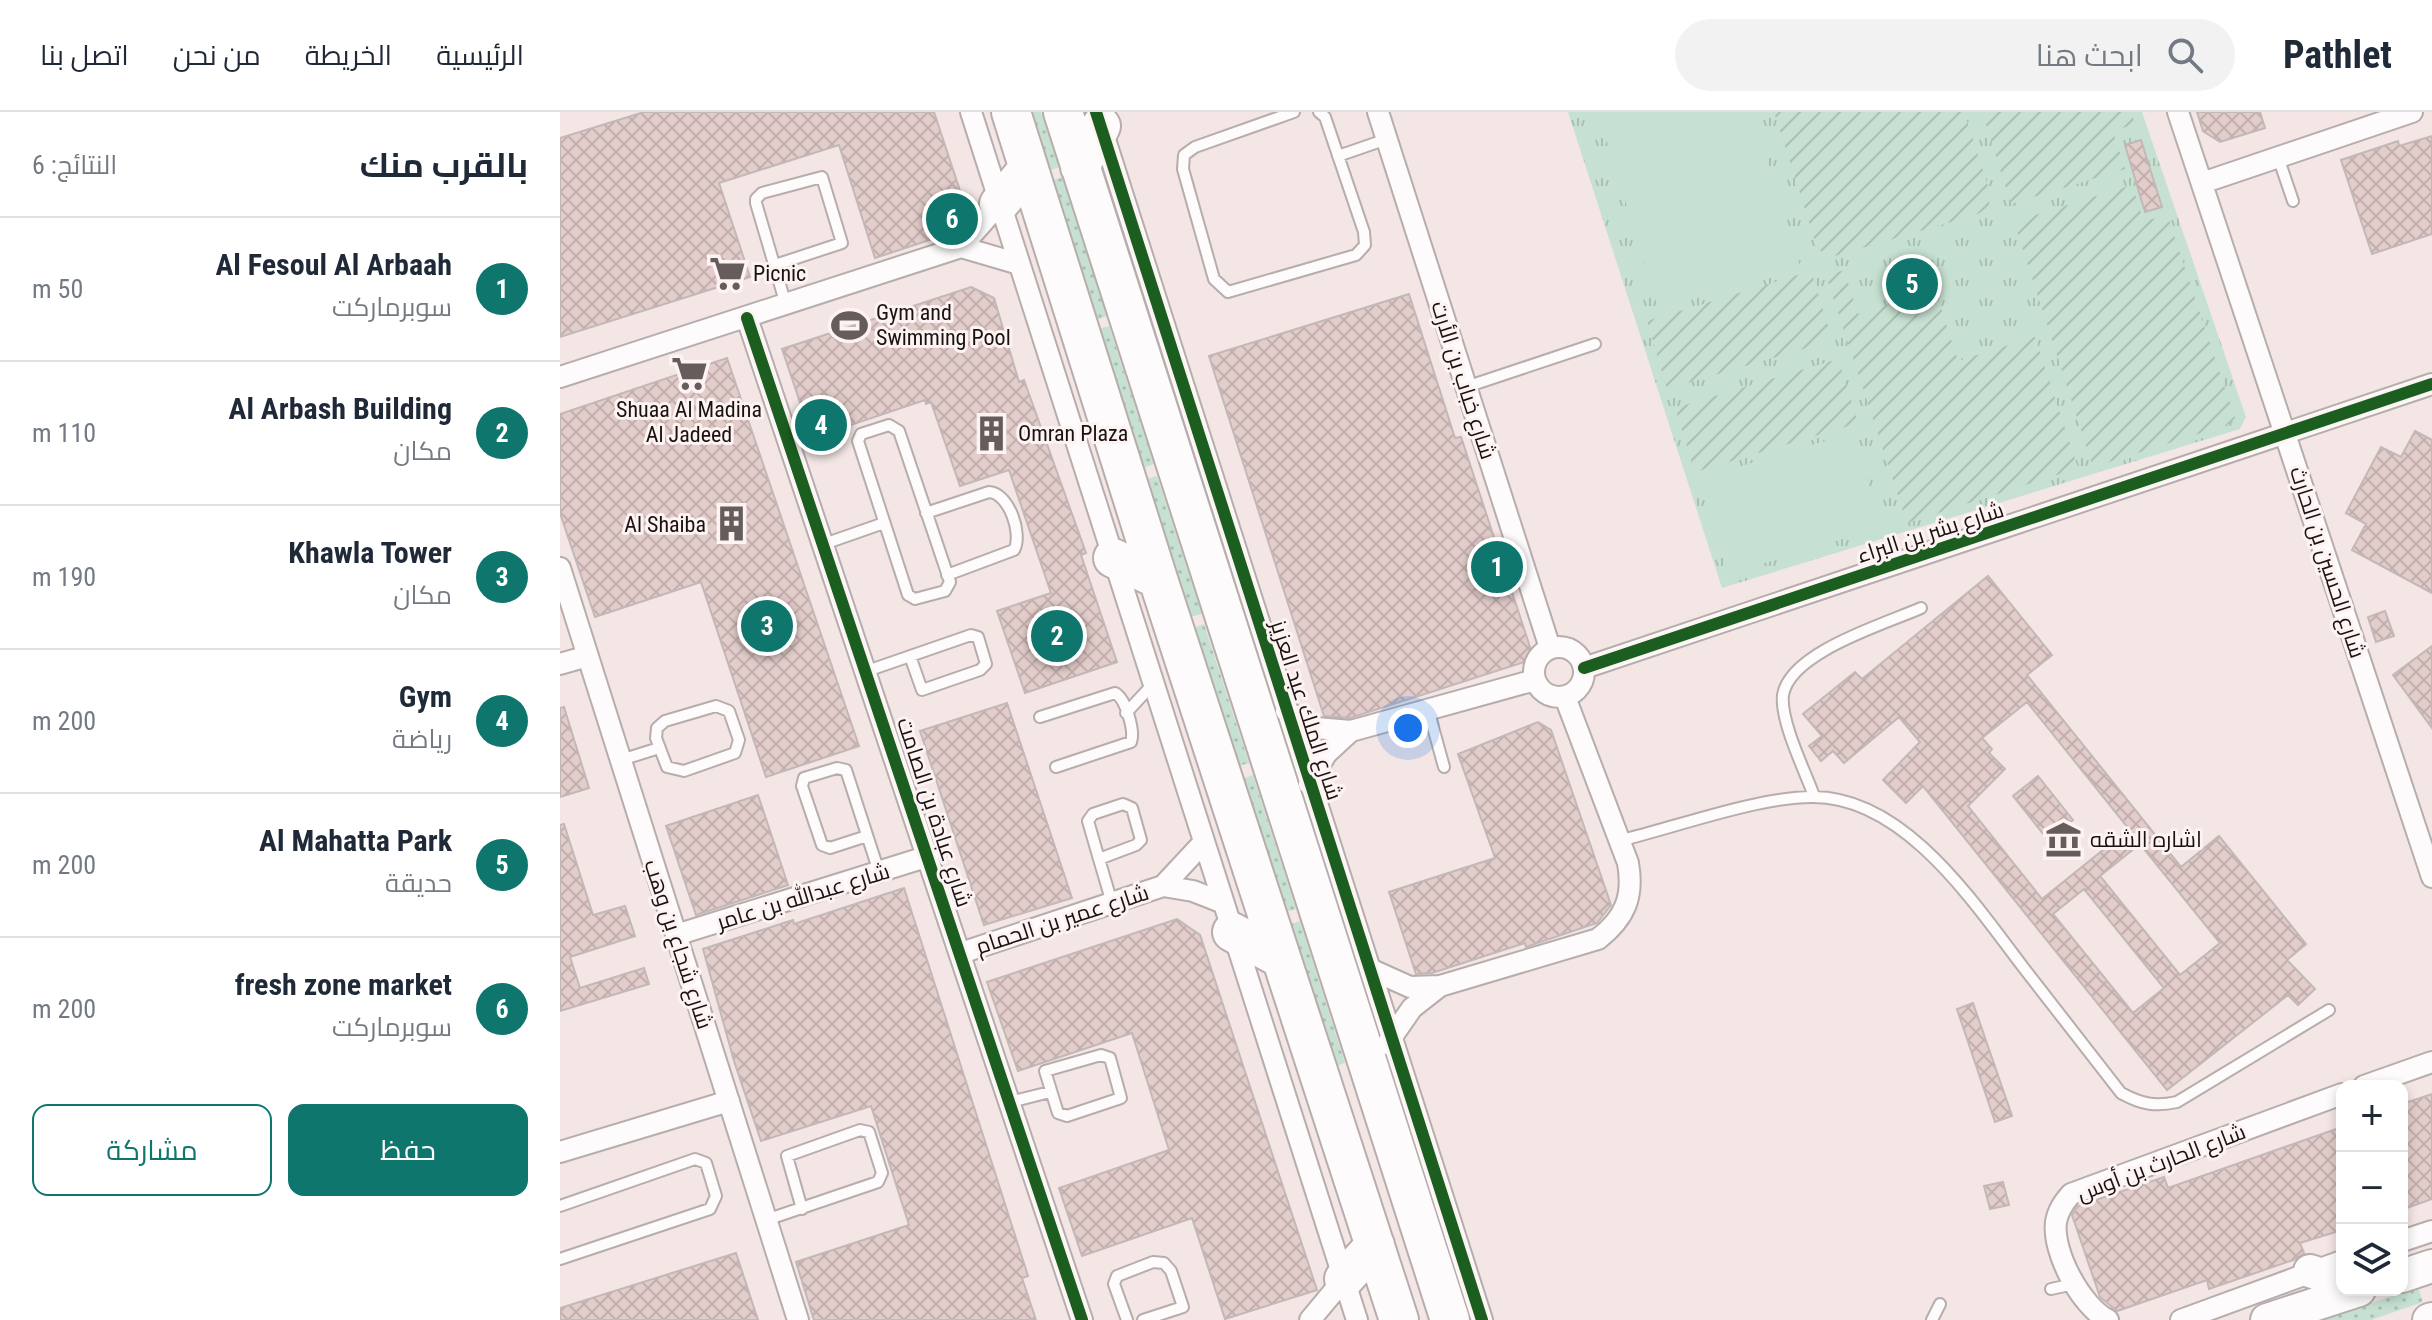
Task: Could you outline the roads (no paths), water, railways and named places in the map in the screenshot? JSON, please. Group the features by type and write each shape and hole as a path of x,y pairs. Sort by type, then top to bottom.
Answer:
{"highway":[{"path":"1011,112 1158,579 1399,1320"},
{"path":"1063,112 1450,1320"},
{"path":"1080,167 1103,117"},
{"path":"999,204 1027,170"},
{"path":"1160,416 1198,438"},
{"path":"1113,558 1158,579"},
{"path":"1226,917 1280,958"},
{"path":"1344,1279 1375,1245"}],"main road":[{"path":"2408,1274 2432,1266"},
{"path":"2310,1271 2336,1280"},
{"path":"2267,1320 2341,1296"}],"street":[{"path":"971,112 1357,1320"},
{"name":"شارع خباب بن الأرت","path":"1378,112 1550,648"},
{"name":"شارع الحسين بن الحارث","path":"2178,112 2288,434 2432,877"},
{"path":"2202,183 2412,112"},
{"name":"شارع الملك عبد العزيز","path":"1103,117 1198,438 1482,1320"},
{"path":"560,377 961,247 999,204"},
{"path":"961,247 1019,264"},
{"name":"شارع عبادة بن الصامت","path":"747,318 1082,1320"},
{"name":"شارع بشر بن البراء","path":"1584,668 2432,384"},
{"name":"شارع شجاع بن وهب","path":"560,568 798,1320"},
{"path":"1559,646 1576,653 1584,668 1580,686 1565,697 1543,693 1535,680 1536,661 1550,648 1559,646"},
{"path":"560,664 588,656"},
{"path":"1286,711 1316,728 1351,731 1535,680"},
{"path":"1370,969 1410,987 1440,986 1598,939 1615,926 1627,908 1632,886 1622,840 1565,697"},
{"path":"1309,784 1326,754 1351,731"},
{"name":"شارع عمير بن الحمام","path":"1163,886 1203,843"},
{"name":"شارع عبدالله بن عامر","path":"676,935 929,856"},
{"name":"شارع عمير بن الحمام","path":"961,953 1163,886 1193,891 1226,917"},
{"path":"1375,1092 1377,1073 1390,1036 1412,1008 1440,986"},
{"path":"2381,1080 2432,1062"},
{"name":"شارع الحارث بن أوس","path":"2108,1320 2090,1307 2074,1284 2057,1238 2056,1222 2061,1206 2071,1194 2336,1096"},
{"path":"560,1152 729,1101"},
{"path":"2408,1239 2432,1231"},
{"path":"2181,1320 2336,1263"},
{"path":"1310,1320 1344,1279"}],"lane":[{"path":"1294,112 1195,147 1184,155 1186,181 1214,279 1222,289 1234,292 1361,251 1364,232 1325,117 1319,112"},
{"path":"1338,156 1387,139"},
{"path":"2278,157 2293,201"},
{"path":"775,265 842,243 822,177 757,196 756,203 786,305"},
{"path":"1466,387 1595,344"},
{"path":"889,425 899,431 926,513 947,575 948,590 911,599 858,441 861,434 889,425"},
{"path":"926,513 989,492 998,493 1005,500 1018,541 1014,550 947,575"},
{"path":"824,544 884,523"},
{"path":"1814,796 1786,718 1783,695 1792,675 1807,659 1921,608"},
{"path":"867,671 910,656 974,635 979,640 986,664 980,670 922,690 910,656"},
{"path":"1126,713 1153,684"},
{"path":"1040,717 1115,693 1120,695 1133,734 1131,742 1056,767"},
{"path":"716,706 729,711 739,740 738,749 731,756 679,772 667,767 659,748 656,733 660,724 716,706"},
{"path":"1428,709 1444,767"},
{"path":"621,760 659,748"},
{"path":"867,836 830,848 822,845 802,786 804,778 837,768 846,770 879,872"},
{"path":"1622,840 1784,799 1814,796 1845,801 1873,814 1900,830 1942,866 2121,1093 2138,1103 2158,1106 2177,1102 2329,1010"},
{"path":"1099,859 1136,845 1141,840 1129,806 1119,804 1090,817 1088,825 1112,903"},
{"path":"1105,1054 1111,1061 1122,1095 1117,1101 1064,1116 1056,1110 1050,1092 1046,1070 1105,1054"},
{"path":"1010,1102 1050,1092"},
{"path":"766,1220 802,1209 881,1179 882,1173 867,1130 787,1156 802,1209"},
{"path":"560,1206 695,1159 706,1163 716,1196 710,1209 560,1259"},
{"path":"1127,1320 1115,1280 1123,1272 1153,1262 1168,1266 1187,1320"},
{"path":"2051,1289 2074,1284"},
{"path":"1932,1320 1940,1304"},
{"path":"1143,1320 1183,1307"}],"place":[{"name":"fresh zone market","path":"952,219"},
{"name":"Picnic","path":"727,273"},
{"name":"Al Mahatta Park","path":"1912,284"},
{"name":"Gym and Swimming Pool","path":"850,325"},
{"name":"Shuaa Al Madina Al Jadeed","path":"689,373"},
{"name":"Gym","path":"821,425"},
{"name":"Omran Plaza","path":"992,433"},
{"name":"Al Shaiba","path":"732,524"},
{"name":"Al Fesoul Al Arbaah","path":"1497,567"},
{"name":"Khawla Tower","path":"767,626"},
{"name":"Al Arbash Building","path":"1057,636"},
{"name":"اشاره الشقه","path":"2064,839"}]}
